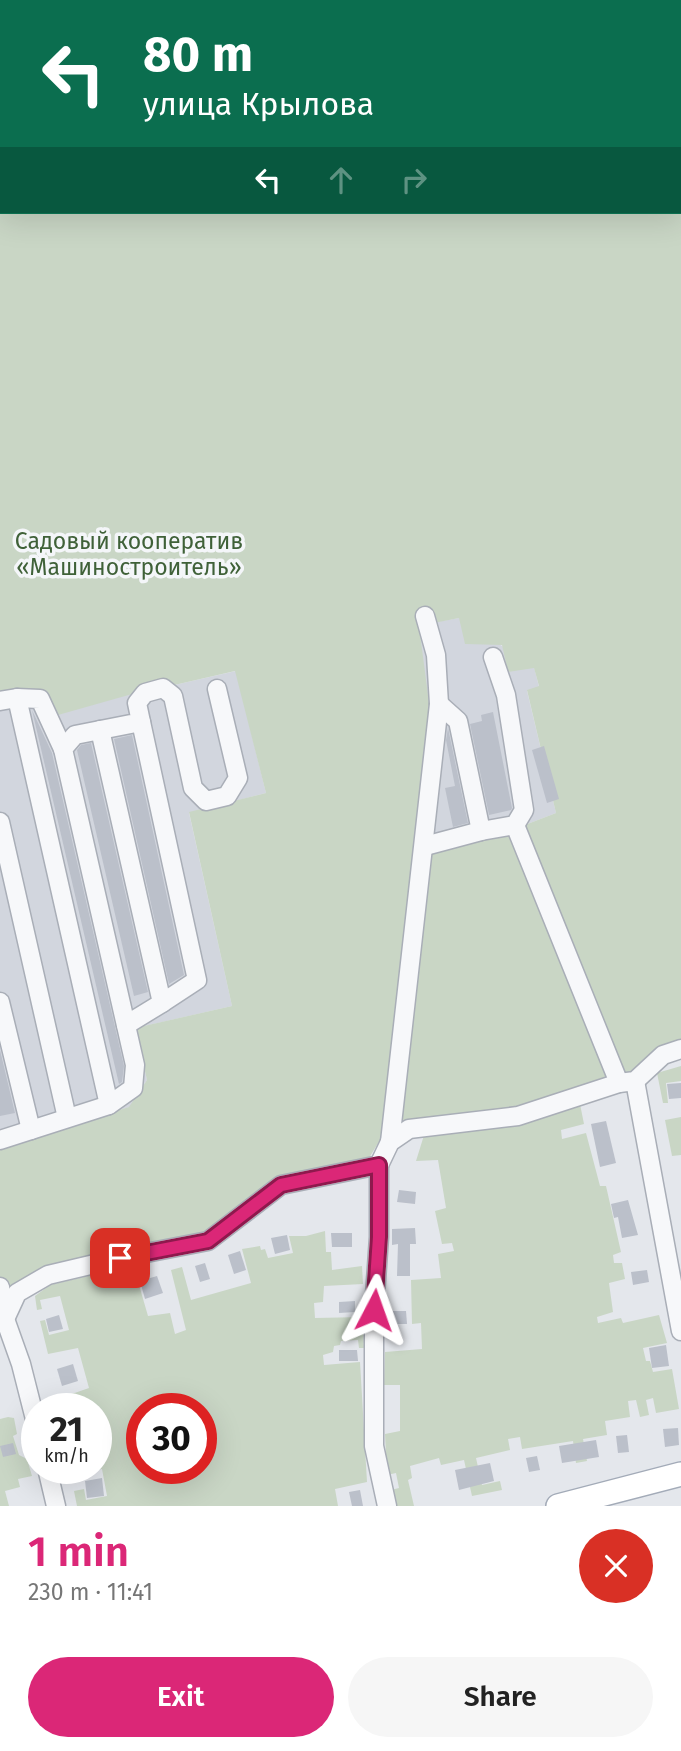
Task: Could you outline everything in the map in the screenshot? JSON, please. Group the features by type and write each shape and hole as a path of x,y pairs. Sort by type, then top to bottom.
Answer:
{"main road":[{"path":"558,1506 681,1474"}],"street":[{"path":"387,1506 374,1446 374,1310 379,1237 379,1165 390,1142 439,704 436,655 425,616"},
{"path":"425,846 515,825 524,810 506,695 493,657"},
{"path":"126,1026 197,980 137,703 145,693 163,688 173,696 193,788 205,801 228,796 238,778 217,689"},
{"path":"0,1140 109,1105 133,1088 135,1065 63,749 40,699 8,700 109,1105"},
{"path":"439,704 458,722 481,831"},
{"path":"63,749 75,735 141,722"},
{"path":"100,730 162,1003"},
{"path":"0,822 67,1118"},
{"path":"515,825 627,1082 681,1331"},
{"path":"0,1002 31,1130"},
{"path":"390,1142 409,1129 518,1116 627,1082 663,1055 681,1049"},
{"path":"2,1318 17,1293 48,1275 208,1241 281,1185 379,1165"},
{"path":"0,1287 2,1318 21,1364 28,1393"},
{"path":"51,1484 56,1506"}],"shaded area":[{"path":"459,618 534,667 539,687 527,691 556,813 496,836 419,854 419,625"},
{"path":"236,671 266,793 189,813 232,1006 136,1028 147,1080 130,1107 0,1148 0,697 170,686"}],"green space":[{"name":"Садовый кооператив «Машиностроитель»","path":"0,214 681,214 681,1041 628,1076 513,1110 386,1130 366,1163 277,1181 204,1236 45,1269 0,1292 0,1148 129,1107 147,1080 135,1028 232,1006 189,812 266,793 235,671 170,686 164,685 58,715 44,695 0,697","holes":["459,618 465,644 502,645 508,672 534,668 539,686 527,690 556,813 496,836 419,853 432,726 419,626"]},
{"path":"681,1066 681,1081 666,1083 668,1103 663,1103 657,1073"},
{"path":"580,1104 584,1124 561,1130 562,1139 586,1133 600,1186 606,1186 621,1252 613,1255 614,1263 622,1263 625,1279 609,1283 613,1312 597,1317 598,1323 621,1318 623,1323 659,1315 667,1343 643,1348 646,1361 650,1361 653,1372 672,1369 679,1409 656,1413 653,1398 646,1400 649,1415 640,1417 636,1400 628,1401 630,1417 605,1421 607,1435 583,1439 587,1461 576,1463 573,1441 522,1449 520,1437 508,1439 510,1450 476,1458 482,1485 500,1481 502,1490 472,1496 464,1460 441,1465 439,1458 410,1466 412,1478 408,1480 414,1506 394,1506 391,1490 399,1488 396,1473 387,1475 385,1434 400,1431 400,1385 384,1385 385,1352 422,1349 421,1323 412,1324 411,1280 441,1278 438,1254 454,1251 452,1243 442,1244 435,1211 446,1208 438,1160 416,1161 425,1132"},
{"path":"681,1117 681,1155 672,1156 665,1120"},
{"path":"325,1231 326,1252 331,1252 332,1270 362,1266 363,1284 324,1286 323,1302 314,1303 315,1318 363,1317 364,1348 359,1348 358,1340 341,1341 340,1345 334,1346 333,1352 323,1355 324,1365 360,1362 367,1482 335,1489 338,1506 77,1506 74,1491 84,1489 86,1500 107,1496 105,1484 112,1484 112,1393 75,1393 89,1388 78,1348 48,1354 40,1321 45,1320 49,1335 69,1330 60,1296 40,1300 42,1309 37,1310 35,1296 50,1285 114,1270 120,1286 137,1278 148,1316 170,1313 175,1334 186,1330 171,1270 182,1267 191,1300 251,1283 242,1249 260,1246 261,1250 265,1249 268,1258 293,1253 289,1236 306,1236"},
{"path":"14,1418 17,1434 13,1436 21,1456 21,1478 18,1479 20,1487 5,1491 9,1506 0,1506 0,1419"}],"building":[{"path":"32,710 52,753 124,1066 122,1082 119,1084"},
{"path":"493,712 512,808 489,815 470,724 482,721 481,715"},
{"path":"448,728 468,823 453,827 445,788 455,786 446,740"},
{"path":"132,735 184,975 169,984 114,739"},
{"path":"91,743 148,992 134,996 77,750 81,745"},
{"path":"544,746 559,799 547,803 532,750"},
{"path":"0,1050 15,1113 0,1116"},
{"path":"681,1083 681,1098 669,1099 667,1084"},
{"path":"606,1121 616,1163 600,1167 591,1124"},
{"path":"399,1190 416,1192 415,1204 397,1202"},
{"path":"628,1200 638,1235 622,1238 618,1217 614,1218 611,1204"},
{"path":"415,1228 416,1244 410,1244 410,1276 397,1276 398,1244 392,1245 392,1229"},
{"path":"331,1233 352,1233 352,1247 332,1247"},
{"path":"287,1235 290,1250 275,1254 271,1238"},
{"path":"240,1251 246,1270 234,1274 228,1255"},
{"path":"205,1263 210,1279 200,1282 195,1266"},
{"path":"647,1270 649,1282 633,1285 631,1272"},
{"path":"157,1276 163,1293 145,1299 140,1281"},
{"path":"355,1301 355,1312 339,1313 339,1302"},
{"path":"391,1311 406,1311 407,1324 391,1324"},
{"path":"59,1315 63,1329 49,1332 46,1319"},
{"path":"666,1345 669,1366 652,1368 649,1348"},
{"path":"339,1350 357,1350 358,1361 339,1361"},
{"path":"73,1364 78,1381 62,1386 57,1369"},
{"path":"678,1428 679,1445 665,1447 663,1429"},
{"path":"627,1435 629,1452 618,1453 616,1436"},
{"path":"596,1440 599,1457 562,1463 559,1446"},
{"path":"13,1443 16,1454 3,1457 0,1446"},
{"path":"537,1456 540,1470 529,1472 526,1458"},
{"path":"490,1463 494,1481 459,1490 455,1470"},
{"path":"85,1484 103,1484 104,1496 87,1498"},
{"path":"360,1490 363,1506 352,1506 349,1492"}],"route":[{"path":"120,1258 208,1241 281,1185 379,1165 379,1237 374,1310"}]}
